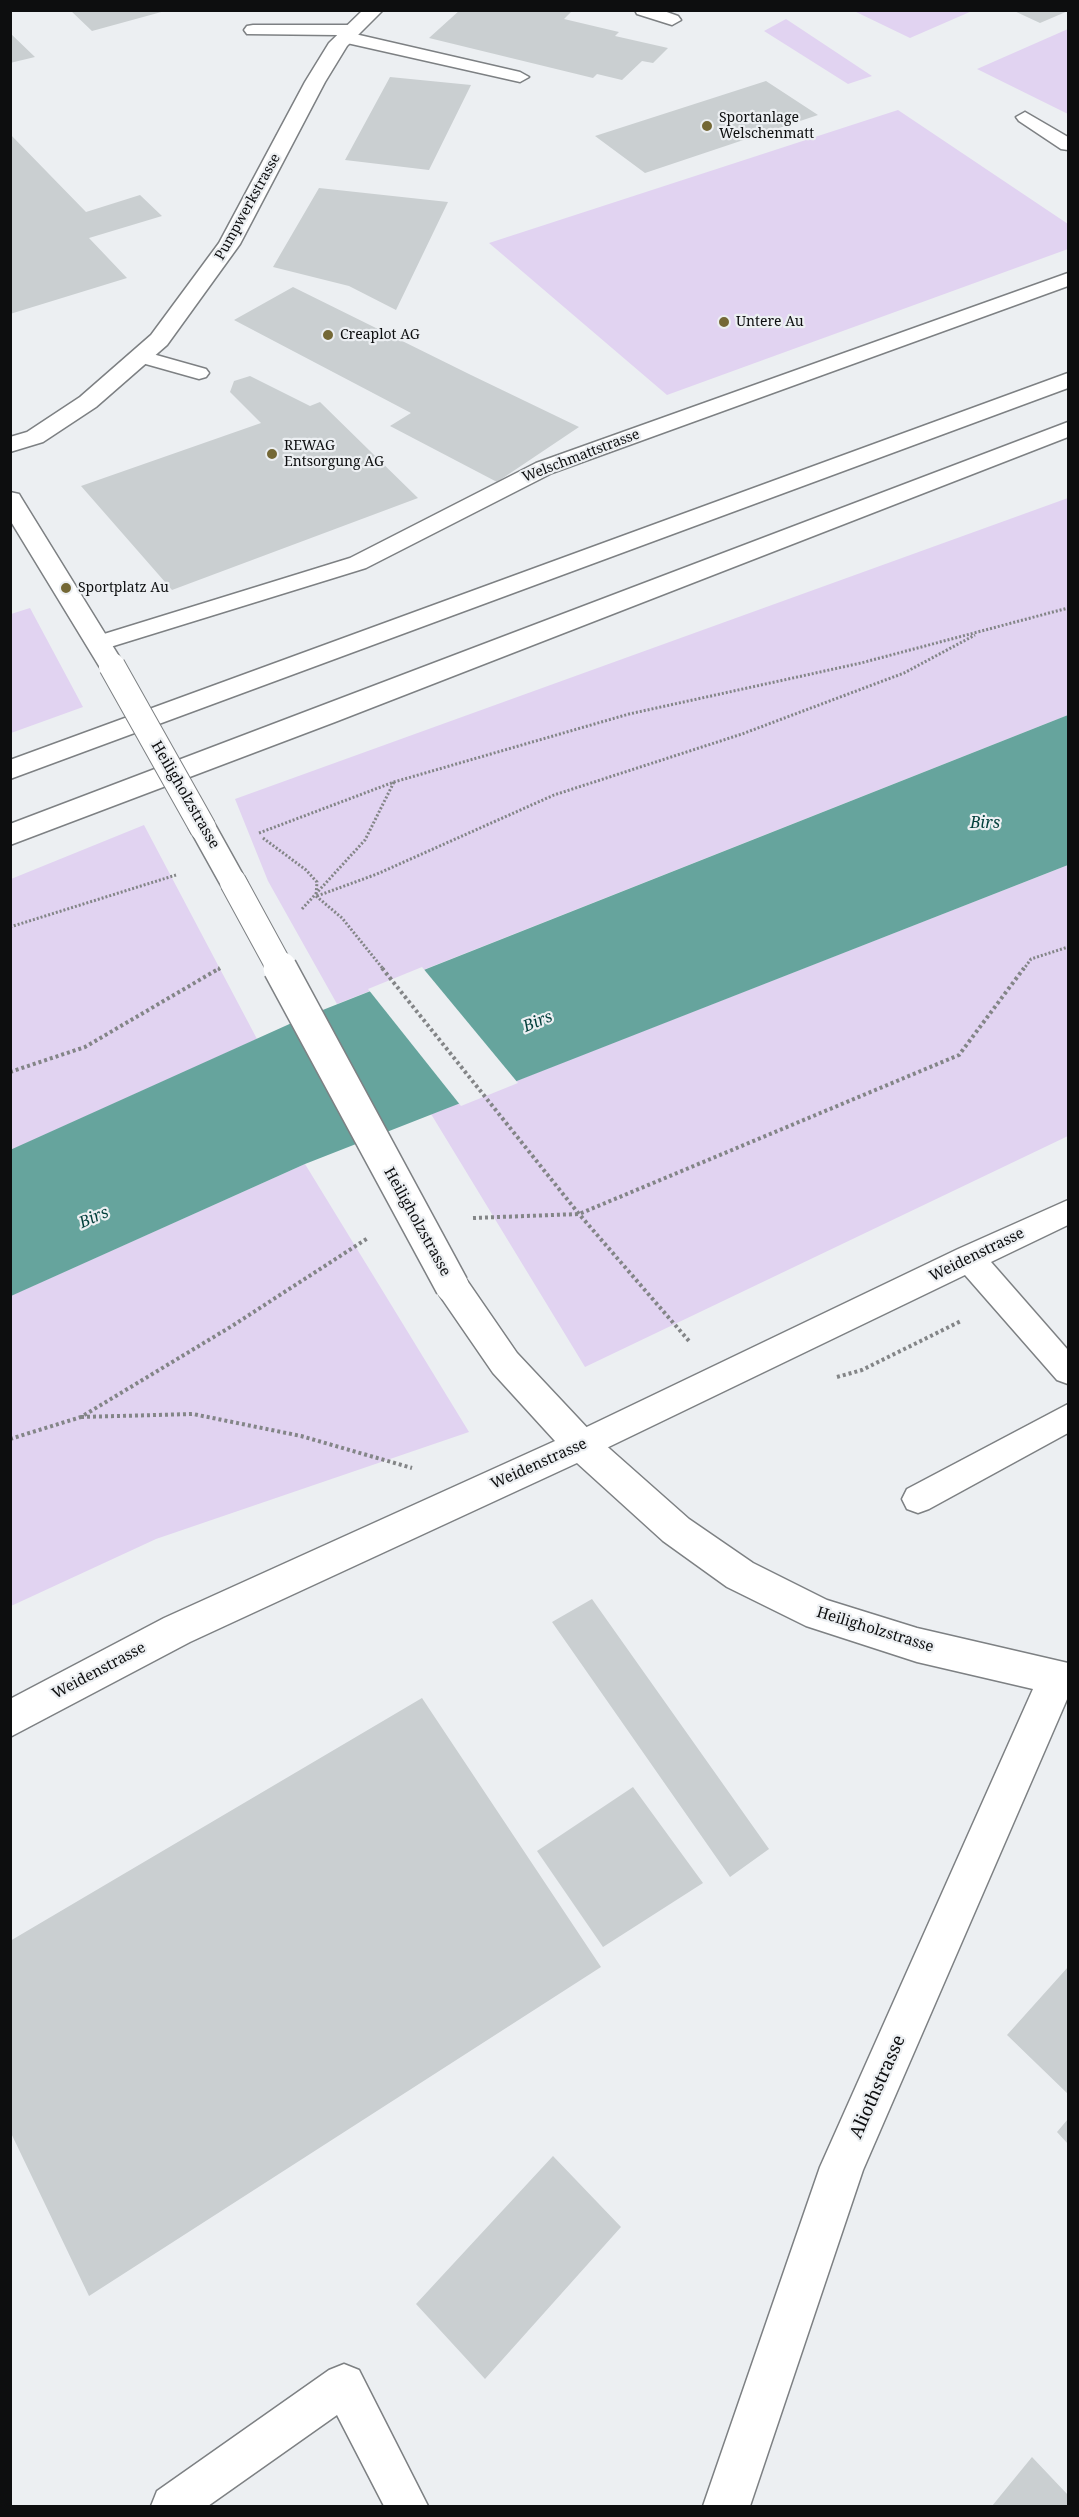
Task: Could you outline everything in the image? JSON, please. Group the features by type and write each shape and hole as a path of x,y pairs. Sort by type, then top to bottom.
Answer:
{"main road":[{"name":"Pumpwerkstrasse","path":"10,445 35,437 87,402 142,357 184,309 230,244 315,82 348,34 374,10"},
{"path":"10,770 1068,380"},
{"path":"10,835 326,716 1068,429"},
{"name":"Heiligholzstrasse","path":"14,509 105,655 228,871 452,1287 505,1363 581,1445 685,1537 740,1575 819,1614 917,1645 1063,1679"},
{"name":"Weidenstrasse","path":"10,1719 177,1630 581,1445"},
{"name":"Aliothstrasse","path":"727,2506 842,2167 1063,1679"}],"lane":[{"path":"643,10 672,20"},
{"path":"252,30 348,34 520,77"},
{"path":"1025,117 1068,145"},
{"name":"Welschmattstrasse","path":"105,655 358,562 544,468 1068,279"},
{"path":"142,357 199,373"},
{"name":"Weidenstrasse","path":"581,1445 1068,1212"},
{"path":"969,1258 1068,1371"},
{"path":"918,1499 1068,1418"},
{"path":"172,2506 344,2385 406,2506"}],"path":[{"path":"316,896 317,882 306,870 291,856 257,834 394,782 629,714 861,663 1068,608"},
{"path":"316,896 377,874 554,795 742,734 904,673 982,631"},
{"path":"316,896 365,840 394,782"},
{"path":"10,927 228,871"},
{"path":"316,896 342,918 579,1214 720,1377"},
{"path":"466,1218 579,1214 959,1054 1031,959 1068,947"},
{"path":"10,1072 85,1047 221,968"},
{"path":"10,1439 81,1417 232,1326 368,1238"},
{"path":"81,1417 193,1414 301,1436 484,1488"}],"shaded area":[{"path":"854,11 972,11 910,38"},
{"path":"786,19 872,76 848,84 764,31"},
{"path":"1068,29 1068,114 977,69"},
{"name":"Untere Au","path":"898,110 1068,224 1068,249 667,395 489,243"},
{"path":"1068,498 1068,715 337,1004 268,881 235,799"},
{"path":"30,608 83,707 11,733 11,614"},
{"path":"144,825 257,1039 11,1150 11,879"},
{"path":"1068,865 1068,1136 585,1367 431,1114"},
{"path":"305,1164 469,1432 156,1539 11,1606 10,1296"}],"water":[{"name":"Birs","path":"1068,715 1068,865 305,1164 11,1296 10,1150 305,1017"}],"pier":[{"path":"422,967 518,1083 461,1106 368,989"}],"building":[{"path":"70,10 165,10 165,11 92,31"},
{"path":"460,10 564,10 571,12 564,19 619,32 615,36 668,48 653,63 642,61 622,80 597,74 593,78 429,38"},
{"path":"1012,10 1068,10 1068,11 1040,23"},
{"path":"10,33 35,57 10,63"},
{"path":"390,77 471,85 429,170 345,160"},
{"name":"Sportanlage Welschenmatt","path":"766,81 818,115 645,173 595,136"},
{"path":"10,134 86,212 140,195 162,216 89,238 127,278 10,314"},
{"path":"319,188 448,202 396,310 349,286 273,267"},
{"path":"293,287 579,427 497,482 390,426 411,413 234,320"},
{"name":"REWAG Entsorgung AG","path":"250,376 310,406 320,402 418,498 172,590 81,486 261,423 230,392 234,381"},
{"path":"592,1599 769,1849 730,1877 552,1622"},
{"path":"422,1698 601,1967 89,2296 10,2131 10,1941"},
{"path":"633,1787 703,1883 603,1947 537,1851"},
{"path":"1068,1967 1068,2094 1007,2035"},
{"path":"1068,2119 1068,2144 1057,2132"},
{"path":"553,2156 621,2227 485,2379 416,2304"},
{"path":"1032,2457 1068,2495 1068,2506 992,2506"}],"place":[{"name":"Sportanlage Welschenmatt","path":"707,126"},
{"name":"Untere Au","path":"724,322"},
{"name":"Creaplot AG","path":"328,335"},
{"name":"REWAG Entsorgung AG","path":"272,454"},
{"name":"Sportplatz Au","path":"66,588"}]}
